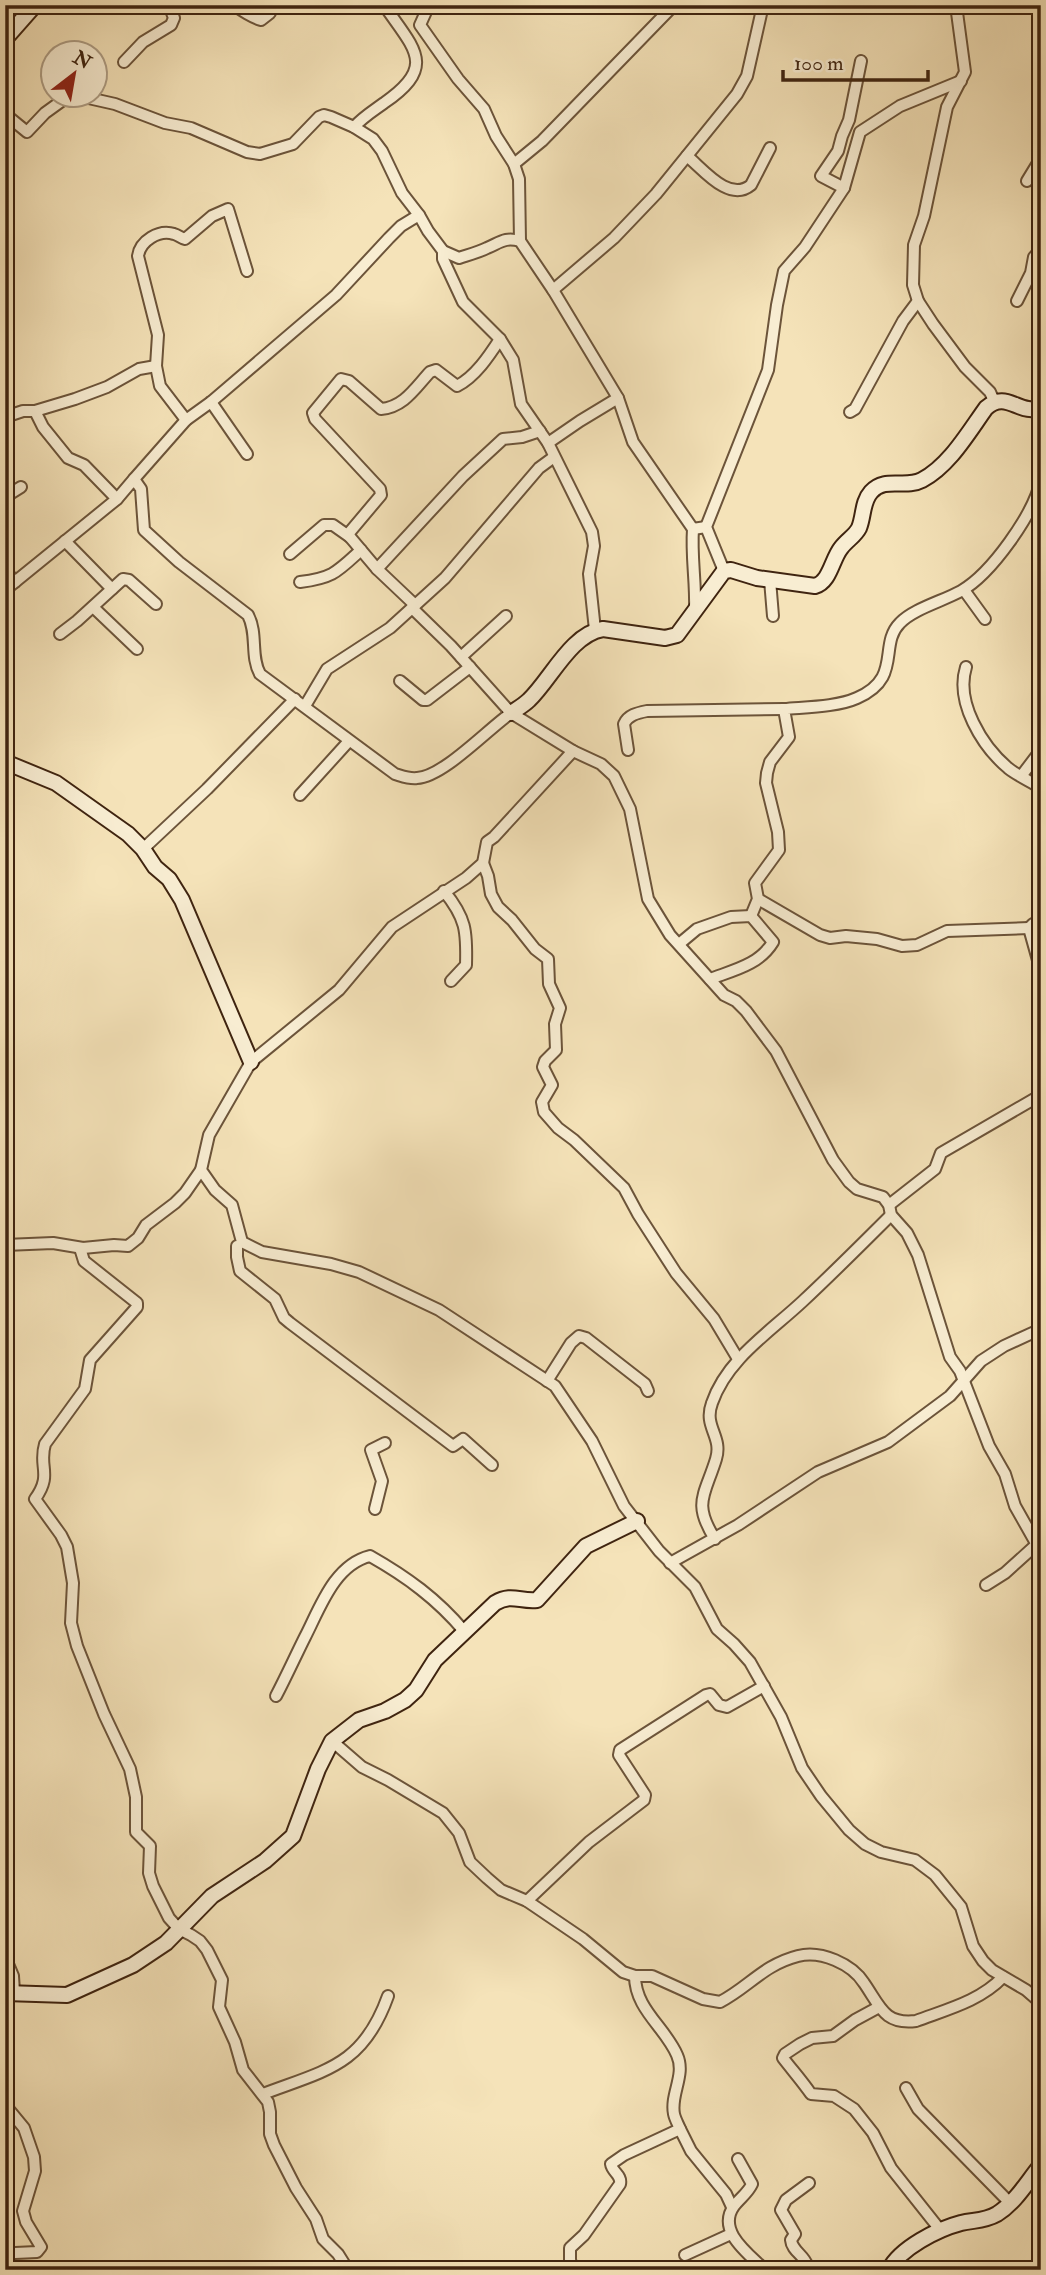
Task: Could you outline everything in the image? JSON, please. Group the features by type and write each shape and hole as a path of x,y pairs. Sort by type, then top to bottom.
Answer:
{"street":[{"path":"5,40 35,5"},
{"path":"124,62 143,42 171,25 174,18 169,5"},
{"path":"234,5 261,20 270,13"},
{"path":"354,127 363,117 399,92 415,74 415,53 384,5"},
{"path":"429,5 421,25 458,79 484,109 492,129 514,164 519,179 520,241 618,398 634,442 693,529 691,552 696,587 695,609"},
{"path":"514,164 542,141 674,5"},
{"path":"553,290 614,238 656,194 737,94 747,76 763,5"},
{"path":"956,5 965,72 947,107 924,216 914,245 913,285 918,301 964,367 990,392 994,401"},
{"path":"844,188 821,176 838,150 849,120 861,61"},
{"path":"724,571 706,527 768,370 784,271 805,247 844,188 860,132 900,106 961,81"},
{"path":"5,131 9,117 27,132 45,113 63,100 84,97 115,104 165,123 191,128 260,155 293,144 318,117 324,115 354,127 373,139 382,151 396,183 443,251 459,258 487,248 502,239 520,241"},
{"path":"687,156 724,187 737,190 751,185 770,148"},
{"path":"1027,181 1041,158"},
{"path":"186,420 159,386 156,366 158,335 138,256 139,247 146,240 163,234 174,234 185,239 212,216 228,209 247,271"},
{"path":"5,590 117,499 186,420 211,402 336,295 401,226 419,215"},
{"path":"1017,301 1031,273 1034,257 1041,249"},
{"path":"443,251 443,259 463,302 500,339 513,360 521,404 548,443 594,539 589,574 595,630"},
{"path":"850,412 855,409 903,321 918,301"},
{"path":"350,537 349,533 381,495 380,489 315,419 313,413 325,396 341,379 349,381 382,409 393,408 430,372 436,370 457,386 463,383 488,357 500,339"},
{"path":"5,417 23,411 35,411 96,391 139,369 156,366"},
{"path":"548,443 618,398"},
{"path":"134,479 141,489 144,530 179,562 248,615 253,625 256,667 260,674 395,774 416,778 443,769 492,726 528,702 578,642 595,630 672,637 677,635 724,571 731,570 770,580 815,586 820,584 843,545 855,535 860,526 871,492 880,485 892,482 910,484 920,481 933,472 994,401 1001,400 1032,410 1041,407"},
{"path":"211,402 247,454"},
{"path":"35,411 43,428 68,458 84,465 117,499"},
{"path":"377,569 463,476 503,439 540,431"},
{"path":"305,706 327,669 390,628 466,555 539,468 554,457"},
{"path":"628,750 624,724 636,713 820,706 857,698 869,691 887,671 892,634 902,620 964,590 999,557 1023,523 1041,480"},
{"path":"5,497 21,487"},
{"path":"290,554 324,525 333,525 350,537 511,713 573,751 601,764 614,776 623,791 633,820 648,899 670,934 724,995 747,1011 776,1051 833,1160 857,1189 883,1198 907,1233 918,1255 950,1357 960,1371 989,1446 1005,1474 1014,1506 1038,1549 986,1586"},
{"path":"693,529 706,527"},
{"path":"65,541 111,589"},
{"path":"300,582 323,580 334,575 361,550"},
{"path":"5,570 15,582"},
{"path":"60,634 123,579 129,580 156,604"},
{"path":"770,580 774,616"},
{"path":"964,590 985,619"},
{"path":"93,607 137,649"},
{"path":"461,657 506,617"},
{"path":"400,681 423,700 427,700 470,667"},
{"path":"966,667 963,676 970,716 997,757 1010,770 1041,788"},
{"path":"143,849 207,789 295,699"},
{"path":"751,916 758,899 755,883 779,850 766,773 770,762 789,737 784,709"},
{"path":"300,795 349,741"},
{"path":"1021,775 1041,750"},
{"path":"573,751 488,842 483,863 491,894 498,907 535,949 548,959 550,987 559,1003 555,1024 556,1050 543,1067 552,1085 542,1102 544,1112 624,1188 676,1273 714,1318 738,1359"},
{"path":"5,762 56,783 128,834 143,849 155,867 169,879 182,900 251,1062"},
{"path":"5,1245 53,1243 80,1248 128,1246 138,1238 146,1225 185,1193 201,1170 209,1135 251,1062 339,990 392,927 466,878 483,863"},
{"path":"444,891 459,910 467,946 466,965 451,981"},
{"path":"758,899 820,935 830,938 846,936 877,939 902,946 917,945 947,931 1029,928 1032,924 1041,924"},
{"path":"680,944 697,929 731,917 751,916"},
{"path":"710,979 755,962 768,951 773,942 751,916"},
{"path":"1029,928 1041,971"},
{"path":"715,1539 705,1524 701,1511 717,1451 717,1441 708,1422 708,1415 721,1384 738,1359 803,1301 890,1210 935,1169 941,1153 1041,1095"},
{"path":"201,1170 215,1190 232,1205 242,1242 262,1252 331,1264 359,1272 439,1310 555,1386 592,1441 624,1506 670,1563 695,1587 717,1629 745,1656 781,1717 803,1768 835,1814 865,1844 881,1852 915,1860 935,1875 961,1907 973,1946 983,1961 1041,2003"},
{"path":"237,1246 240,1271 275,1299 284,1318 453,1446 463,1439 492,1465"},
{"path":"80,1248 84,1261 137,1303 137,1307 90,1360 85,1389 45,1444 45,1482 35,1499 67,1547 73,1583 71,1623 77,1646 104,1714 130,1769 136,1797 136,1832 150,1846 148,1867 153,1886 169,1918 179,1929 200,1941 217,1969 223,1985 219,2007 235,2042 243,2070 268,2102 270,2134 316,2219 322,2236 348,2270"},
{"path":"670,1563 715,1539 818,1472 888,1442 950,1396 981,1361 1004,1346 1041,1329"},
{"path":"547,1381 571,1343 579,1336 586,1338 645,1384 648,1391"},
{"path":"375,1509 382,1481 371,1450 385,1443"},
{"path":"5,1956 13,1976 9,1993 67,1995 134,1965 166,1943 212,1896 265,1861 293,1836 318,1769 332,1741 359,1720 385,1712 405,1700 416,1690 435,1660 495,1603 512,1597 537,1600 586,1546 637,1521"},
{"path":"276,1696 322,1600 336,1579 361,1558 370,1556 405,1576 444,1608 464,1631"},
{"path":"527,1901 579,1851 644,1800 645,1795 619,1755 620,1750 706,1695 710,1694 719,1705 727,1707 764,1686"},
{"path":"332,1741 362,1768 388,1780 443,1813 459,1833 470,1862 501,1889 527,1901 583,1939 623,1972 635,1976 652,1976 703,1999 720,2001 772,1966 797,1956 822,1955 857,1975 878,2007 893,2019 916,2021 990,1991 1003,1977"},
{"path":"635,1976 635,1987 643,2007 668,2036 680,2061 674,2107 680,2129 691,2151 726,2194 733,2207"},
{"path":"263,2094 326,2071 348,2057 365,2042 380,2017 388,1996"},
{"path":"878,2007 833,2036 812,2038 800,2044 783,2058 811,2094 834,2096 854,2109 873,2133 891,2168 941,2231"},
{"path":"906,2088 918,2109 1011,2204"},
{"path":"5,2106 24,2127 34,2157 35,2171 23,2211 26,2222 41,2247 37,2252 15,2253"},
{"path":"573,2270 570,2248 584,2235 620,2184 620,2178 611,2164 624,2155 680,2129"},
{"path":"738,2159 752,2184 751,2189 733,2207 731,2234 765,2270"},
{"path":"889,2270 906,2250 941,2231 959,2224 979,2222 998,2213 1011,2204 1041,2165"},
{"path":"802,2270 807,2265 806,2261 791,2246 795,2234 781,2210 786,2200 809,2183"},
{"path":"685,2255 731,2234"}]}
